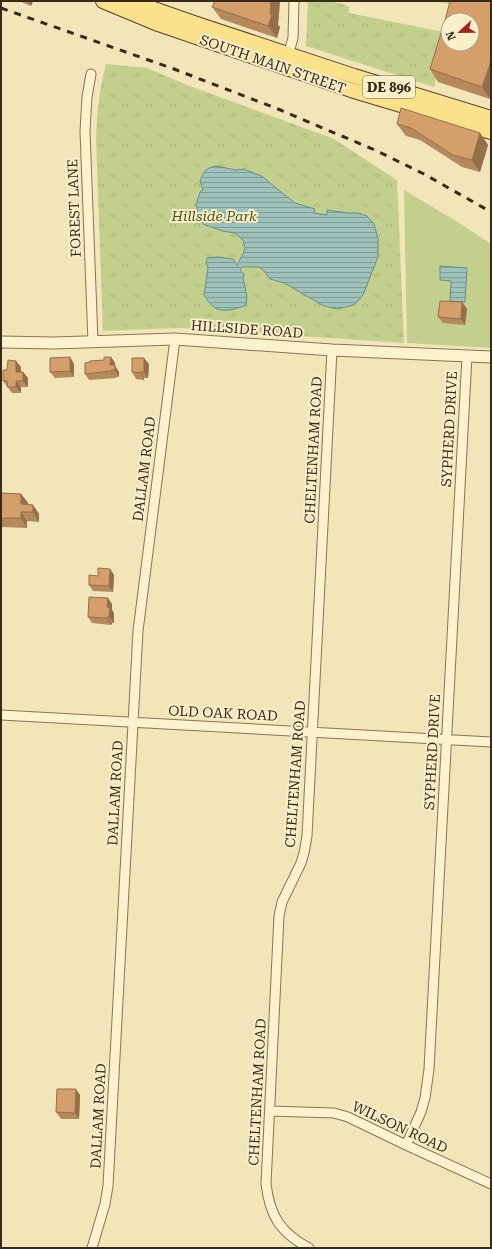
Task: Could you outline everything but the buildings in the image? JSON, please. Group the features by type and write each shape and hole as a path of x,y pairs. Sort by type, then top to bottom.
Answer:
{"main road":[{"name":"SOUTH MAIN STREET","path":"104,1 163,26 351,90 491,132"},
{"name":"SOUTH MAIN STREET","path":"131,1 371,82 491,118"}],"street":[{"path":"284,67 293,38 294,1"},
{"name":"FOREST LANE","path":"91,74 87,97 85,131 93,342"},
{"name":"HILLSIDE ROAD","path":"1,342 39,344 175,339 332,350 491,358"},
{"name":"DALLAM ROAD","path":"92,1248 105,1204 108,1186 138,631 175,339"},
{"name":"CHELTENHAM ROAD","path":"309,1248 287,1234 279,1224 272,1211 266,1184 279,916 282,902 301,863 307,836 332,350"},
{"name":"SYPHERD DRIVE","path":"406,1145 421,1112 428,1084 467,356"},
{"name":"OLD OAK ROAD","path":"1,715 491,742"},
{"name":"WILSON ROAD","path":"270,1111 334,1113 348,1117 491,1184"}],"green space":[{"path":"308,1 341,4 349,7 349,13 440,31 441,52 434,87 306,46"},
{"path":"435,1 450,1 447,12 449,4"},
{"name":"Hillside Park","path":"106,64 147,68 187,85 334,139 397,180 404,343 180,328 103,331 96,139 99,101"},
{"path":"404,190 491,244 491,348 407,343"}],"water":[{"path":"216,166 236,170 244,169 263,177 295,203 315,209 314,213 327,215 327,210 358,213 367,216 374,224 378,239 378,257 363,295 354,305 337,309 324,306 284,283 270,279 259,267 242,267 240,270 244,274 243,278 247,296 246,305 234,309 220,310 210,303 204,295 208,268 206,263 207,258 218,257 233,259 237,265 245,248 243,240 235,233 222,231 203,224 199,218 196,205 200,192 203,190 200,181 206,170"},
{"path":"440,266 467,268 465,302 450,301 451,281 440,280"}],"railway":[{"path":"1,8 174,69 278,109 377,151 424,174 491,212"}]}
